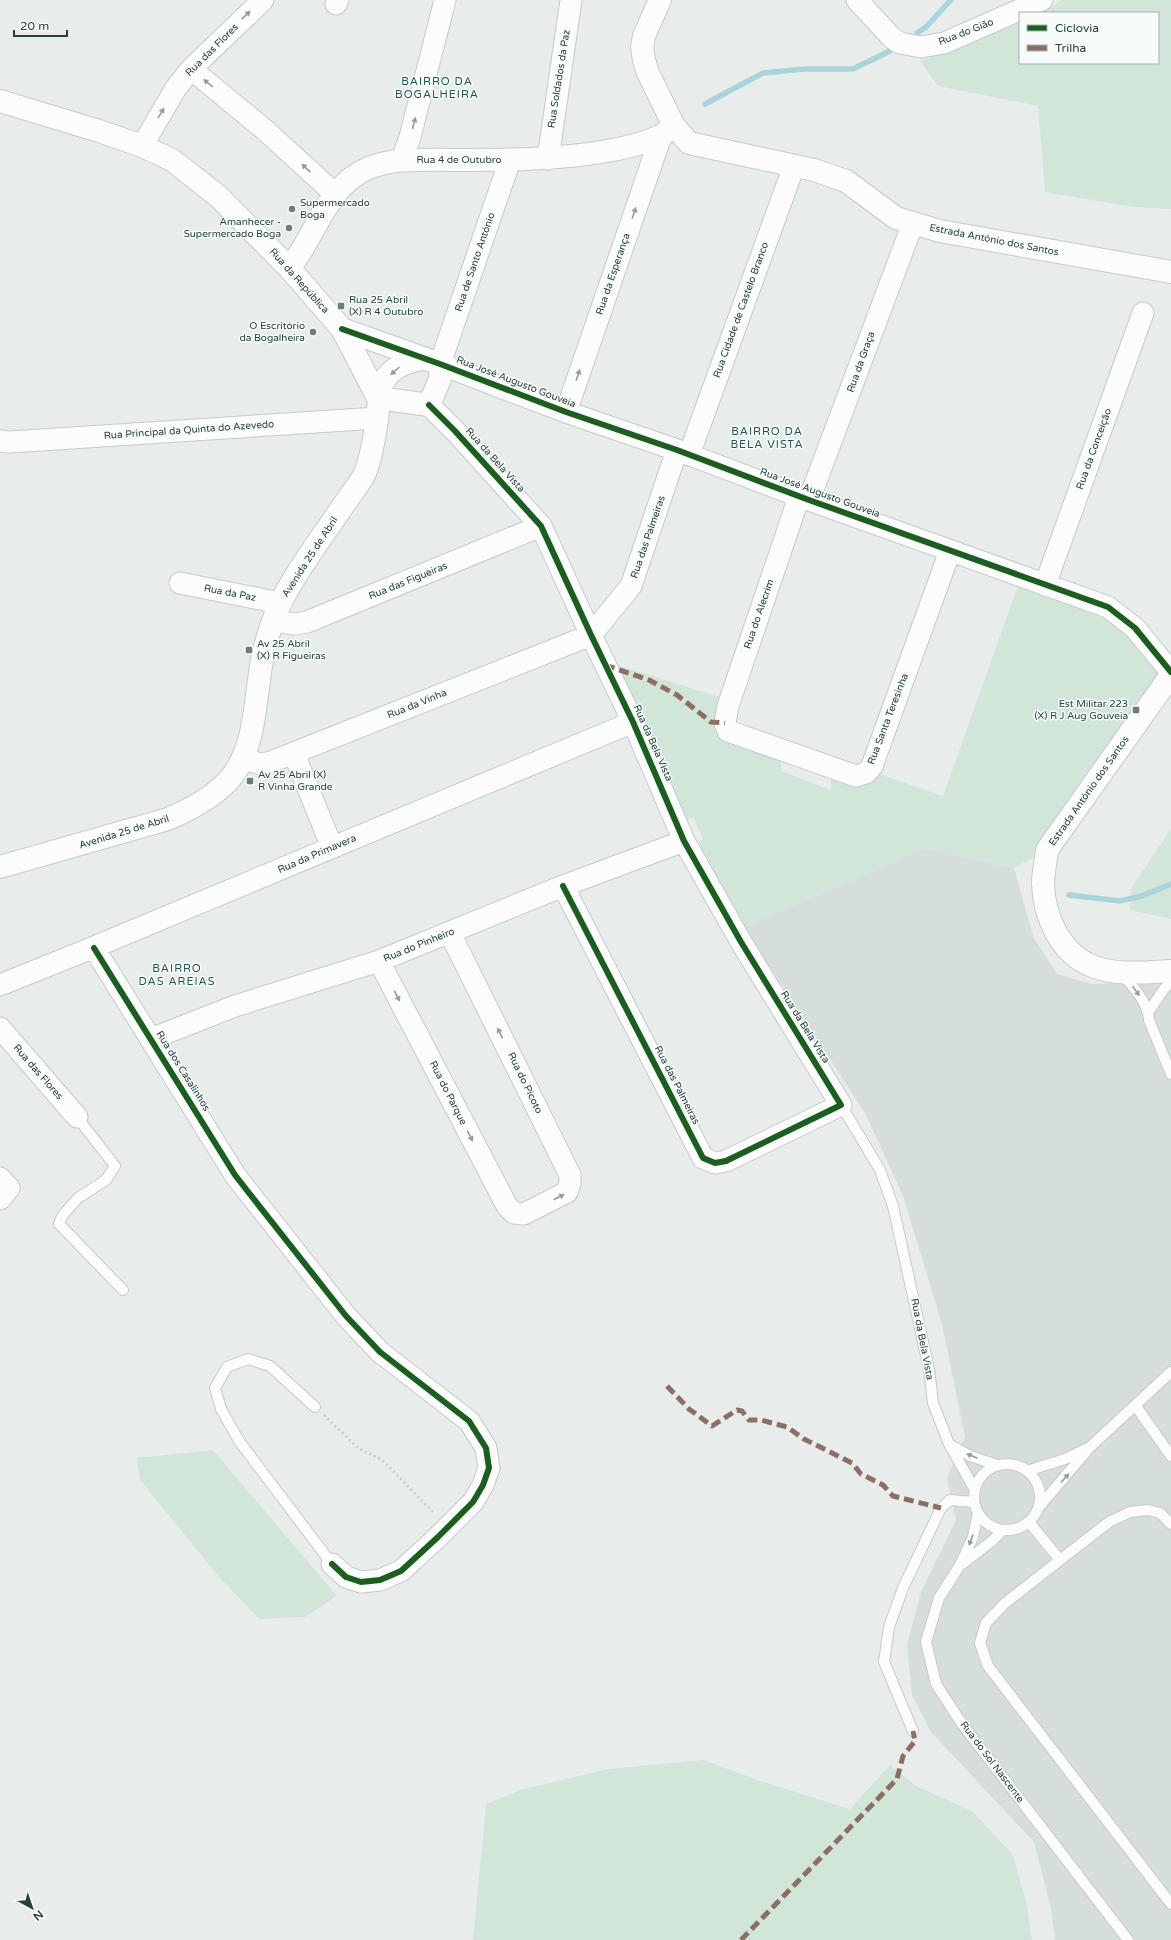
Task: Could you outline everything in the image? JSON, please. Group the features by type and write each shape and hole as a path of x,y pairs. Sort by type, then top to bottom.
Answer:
{"street":[{"name":"Rua das Flores","path":"142,146 176,88 191,69 263,0"},
{"path":"402,160 410,137 445,0"},
{"name":"Rua Soldados da Paz","path":"548,159 571,0"},
{"name":"Estrada António dos Santos","path":"660,0 648,24 642,47 648,73 667,131 689,143 814,170 846,182 896,218 940,231 1171,272"},
{"name":"Rua do Gião","path":"857,0 892,38 900,43 921,47 944,43 1042,0"},
{"path":"191,69 265,130 335,194"},
{"name":"Rua da República","path":"0,101 142,146 172,160 218,196 289,268 342,329 377,408"},
{"name":"Rua 4 de Outubro","path":"289,268 301,254 317,223 335,194 354,177 375,167 402,160 548,159 590,154 633,146 667,131"},
{"name":"Rua da Esperança","path":"566,412 667,131"},
{"name":"Rua de Santo António","path":"432,361 510,160"},
{"name":"Rua Cidade de Castelo Branco","path":"683,452 794,166"},
{"name":"Rua da Graça","path":"804,498 913,223"},
{"name":"Rua da Conceição","path":"1046,585 1143,313"},
{"path":"342,329 432,361 440,380 429,405 377,408"},
{"name":"Rua José Augusto Gouveia","path":"432,361 566,412 683,452 950,551 1108,606 1135,628 1171,673"},
{"name":"Avenida 25 de Abril","path":"0,867 168,820 193,808 214,794 227,782 242,759 251,730 258,697 262,660 277,612 296,576 364,474 373,447 377,408 383,382 398,367 432,361"},
{"name":"Rua da Bela Vista","path":"429,405 455,431 542,526 591,635 633,722 684,841 741,942 841,1105"},
{"name":"Rua Principal da Quinta do Azevedo","path":"0,441 10,442 377,408"},
{"name":"Rua das Palmeiras","path":"591,635 631,586 683,452"},
{"name":"Rua do Alecrim","path":"728,731 725,723 728,706 804,498"},
{"name":"Rua das Figueiras","path":"277,612 294,624 306,622 542,526"},
{"name":"Rua Santa Teresinha","path":"728,731 856,776 866,773 872,766 950,551"},
{"name":"Rua da Paz","path":"180,583 277,612"},
{"name":"Rua da Vinha","path":"242,759 261,764 294,754 591,635"},
{"name":"Estrada António dos Santos","path":"1171,673 1047,850 1043,882 1045,906 1054,931 1070,952 1092,966 1120,972 1171,971"},
{"name":"Rua da Primavera","path":"0,985 94,948 633,722"},
{"path":"294,754 332,847"},
{"name":"Rua do Pinheiro","path":"151,1039 235,1006 380,961 563,886 684,841"},
{"name":"Rua das Palmeiras","path":"563,886 704,1158 715,1163 726,1161 841,1105"},
{"name":"Rua do Picoto","path":"450,933 570,1174 570,1183 567,1192 524,1214"},
{"name":"Rua dos Casalinhos","path":"94,948 235,1175 346,1316 380,1352 469,1421 486,1448 489,1468 483,1485 473,1502 448,1528 400,1571 380,1580 361,1582 346,1577 332,1564"},
{"name":"Rua do Parque","path":"380,961 507,1206 514,1213 524,1214"},
{"name":"Rua das Flores","path":"0,1028 76,1117"}],"lane":[{"path":"1120,972 1136,991 1149,1011 1149,1020 1171,1074"},
{"path":"1149,1011 1164,989 1171,982"},
{"name":"Rua da Bela Vista","path":"841,1105 880,1170 893,1206 929,1369 933,1403 949,1444 975,1490"},
{"path":"76,1117 115,1166 106,1180 78,1198 62,1216 59,1224 123,1290"},
{"path":"315,1406 270,1366 248,1359 228,1367 215,1388 221,1409 239,1441 332,1564"},
{"path":"997,1465 987,1471 979,1479 975,1490 974,1502 978,1513 984,1522 993,1528 1013,1530 1029,1522 1039,1507 1090,1447 1171,1372"},
{"path":"1135,1405 1171,1456"},
{"path":"949,1444 970,1456 997,1465 1008,1464 1018,1466 1027,1471 1034,1478 1039,1487 1039,1507"},
{"path":"1027,1471 1065,1459 1090,1447"},
{"path":"913,1731 884,1662 889,1627 903,1588 940,1508 950,1500 974,1502"},
{"path":"1171,1524 1160,1513 1148,1510 1130,1512 1109,1522 1004,1604 986,1623 980,1643 988,1666 1171,1904"},
{"path":"960,1565 973,1537 978,1513"},
{"path":"1029,1522 1060,1560"},
{"path":"960,1565 992,1541 1003,1530"},
{"name":"Rua do Sol Nascente","path":"960,1565 939,1598 926,1642 936,1684 962,1724 1128,1940"}],"path":[{"path":"315,1406 358,1448 382,1460 418,1494 448,1528"}],"shaded area":[{"path":"925,848 1014,868 1033,936 1057,974 1092,984 1171,981 1171,1940 1055,1940 1051,1908 1034,1842 931,1732 912,1695 907,1645 921,1592 956,1520 947,1478 965,1437 942,1324 903,1196 865,1113 744,927"}],"green space":[{"path":"1061,0 1171,0 1171,209 1133,207 1045,192 1038,106 938,86 920,61 965,46 1019,19 1019,64 1159,64 1159,12 1039,12 1051,8"},
{"path":"1019,583 1094,613 1121,628 1163,678 1039,855 1014,868 925,848 744,927 698,842 703,839 693,817 687,819 619,670 620,666 723,698 715,721 719,735 781,759 781,771 831,790 831,777 850,783 862,784 873,779 879,774 943,796"},
{"path":"1171,829 1171,919 1130,910 1131,889"},
{"path":"213,1450 337,1596 305,1617 259,1619 220,1578 140,1480 137,1458"},
{"path":"704,1760 760,1781 850,1809 890,1765 916,1786 972,1811 1013,1855 1026,1902 1032,1940 473,1940 486,1804 524,1789 608,1769"}],"waterway":[{"path":"917,33 926,27 951,0"},
{"path":"705,104 763,73 804,69 853,69 890,51"},
{"path":"1069,895 1120,901 1142,896 1171,884"}],"marked path":[{"path":"605,665 649,680 677,695 711,722 725,723"},
{"path":"667,1386 689,1409 712,1426 737,1410 742,1411 749,1420 761,1420 787,1427 804,1439 852,1463 861,1474 883,1485 893,1496 941,1508"},
{"path":"741,1940 897,1779 903,1756 915,1741 913,1731"}],"cycle path":[{"path":"342,329 440,364 566,412 677,450 809,500 1108,607 1135,628 1171,672"},
{"path":"429,405 455,431 541,526 633,722 684,841 741,942 841,1105 726,1161 715,1163 703,1158 563,886"},
{"path":"94,948 235,1175 249,1193 346,1316 380,1352 469,1421 486,1448 489,1468 483,1485 473,1502 401,1571 380,1580 361,1582 346,1577 332,1564"}],"place":[{"name":"Supermercado Boga","path":"292,209"},
{"name":"Amanhecer - Supermercado Boga","path":"289,228"},
{"name":"Rua 25 Abril (X) R 4 Outubro","path":"341,306"},
{"name":"O Escritório da Bogalheira","path":"313,332"},
{"name":"Av 25 Abril (X) R Figueiras","path":"249,650"},
{"name":"Est Militar 223 (X) R J Aug Gouveia","path":"1136,710"},
{"name":"Av 25 Abril (X) R Vinha Grande","path":"250,781"}],"district":[{"name":"BAIRRO DA BOGALHEIRA","path":"437,87"},
{"name":"BAIRRO DA BELA VISTA","path":"767,437"},
{"name":"BAIRRO DAS AREIAS","path":"177,974"}]}
